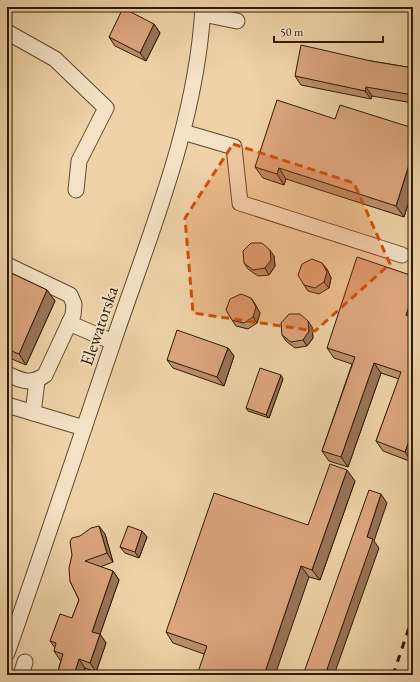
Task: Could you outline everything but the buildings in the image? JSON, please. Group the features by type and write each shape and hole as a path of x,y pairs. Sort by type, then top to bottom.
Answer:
{"street":[{"path":"203,11 237,22"},
{"name":"Elewatorska","path":"7,652 160,207 183,132 197,65 203,11"},
{"path":"7,32 55,59 106,108 79,162 76,190"},
{"path":"183,132 234,147 240,203 402,255"},
{"path":"7,265 70,295 74,304 73,315 45,375 37,381 25,381 7,374"},
{"path":"69,323 113,342"},
{"path":"33,413 37,381"},
{"path":"7,405 84,428"}],"highlighted area":[{"path":"233,144 354,183 390,264 315,331 193,313 185,218"}],"railway":[{"path":"393,675 413,616"}]}
